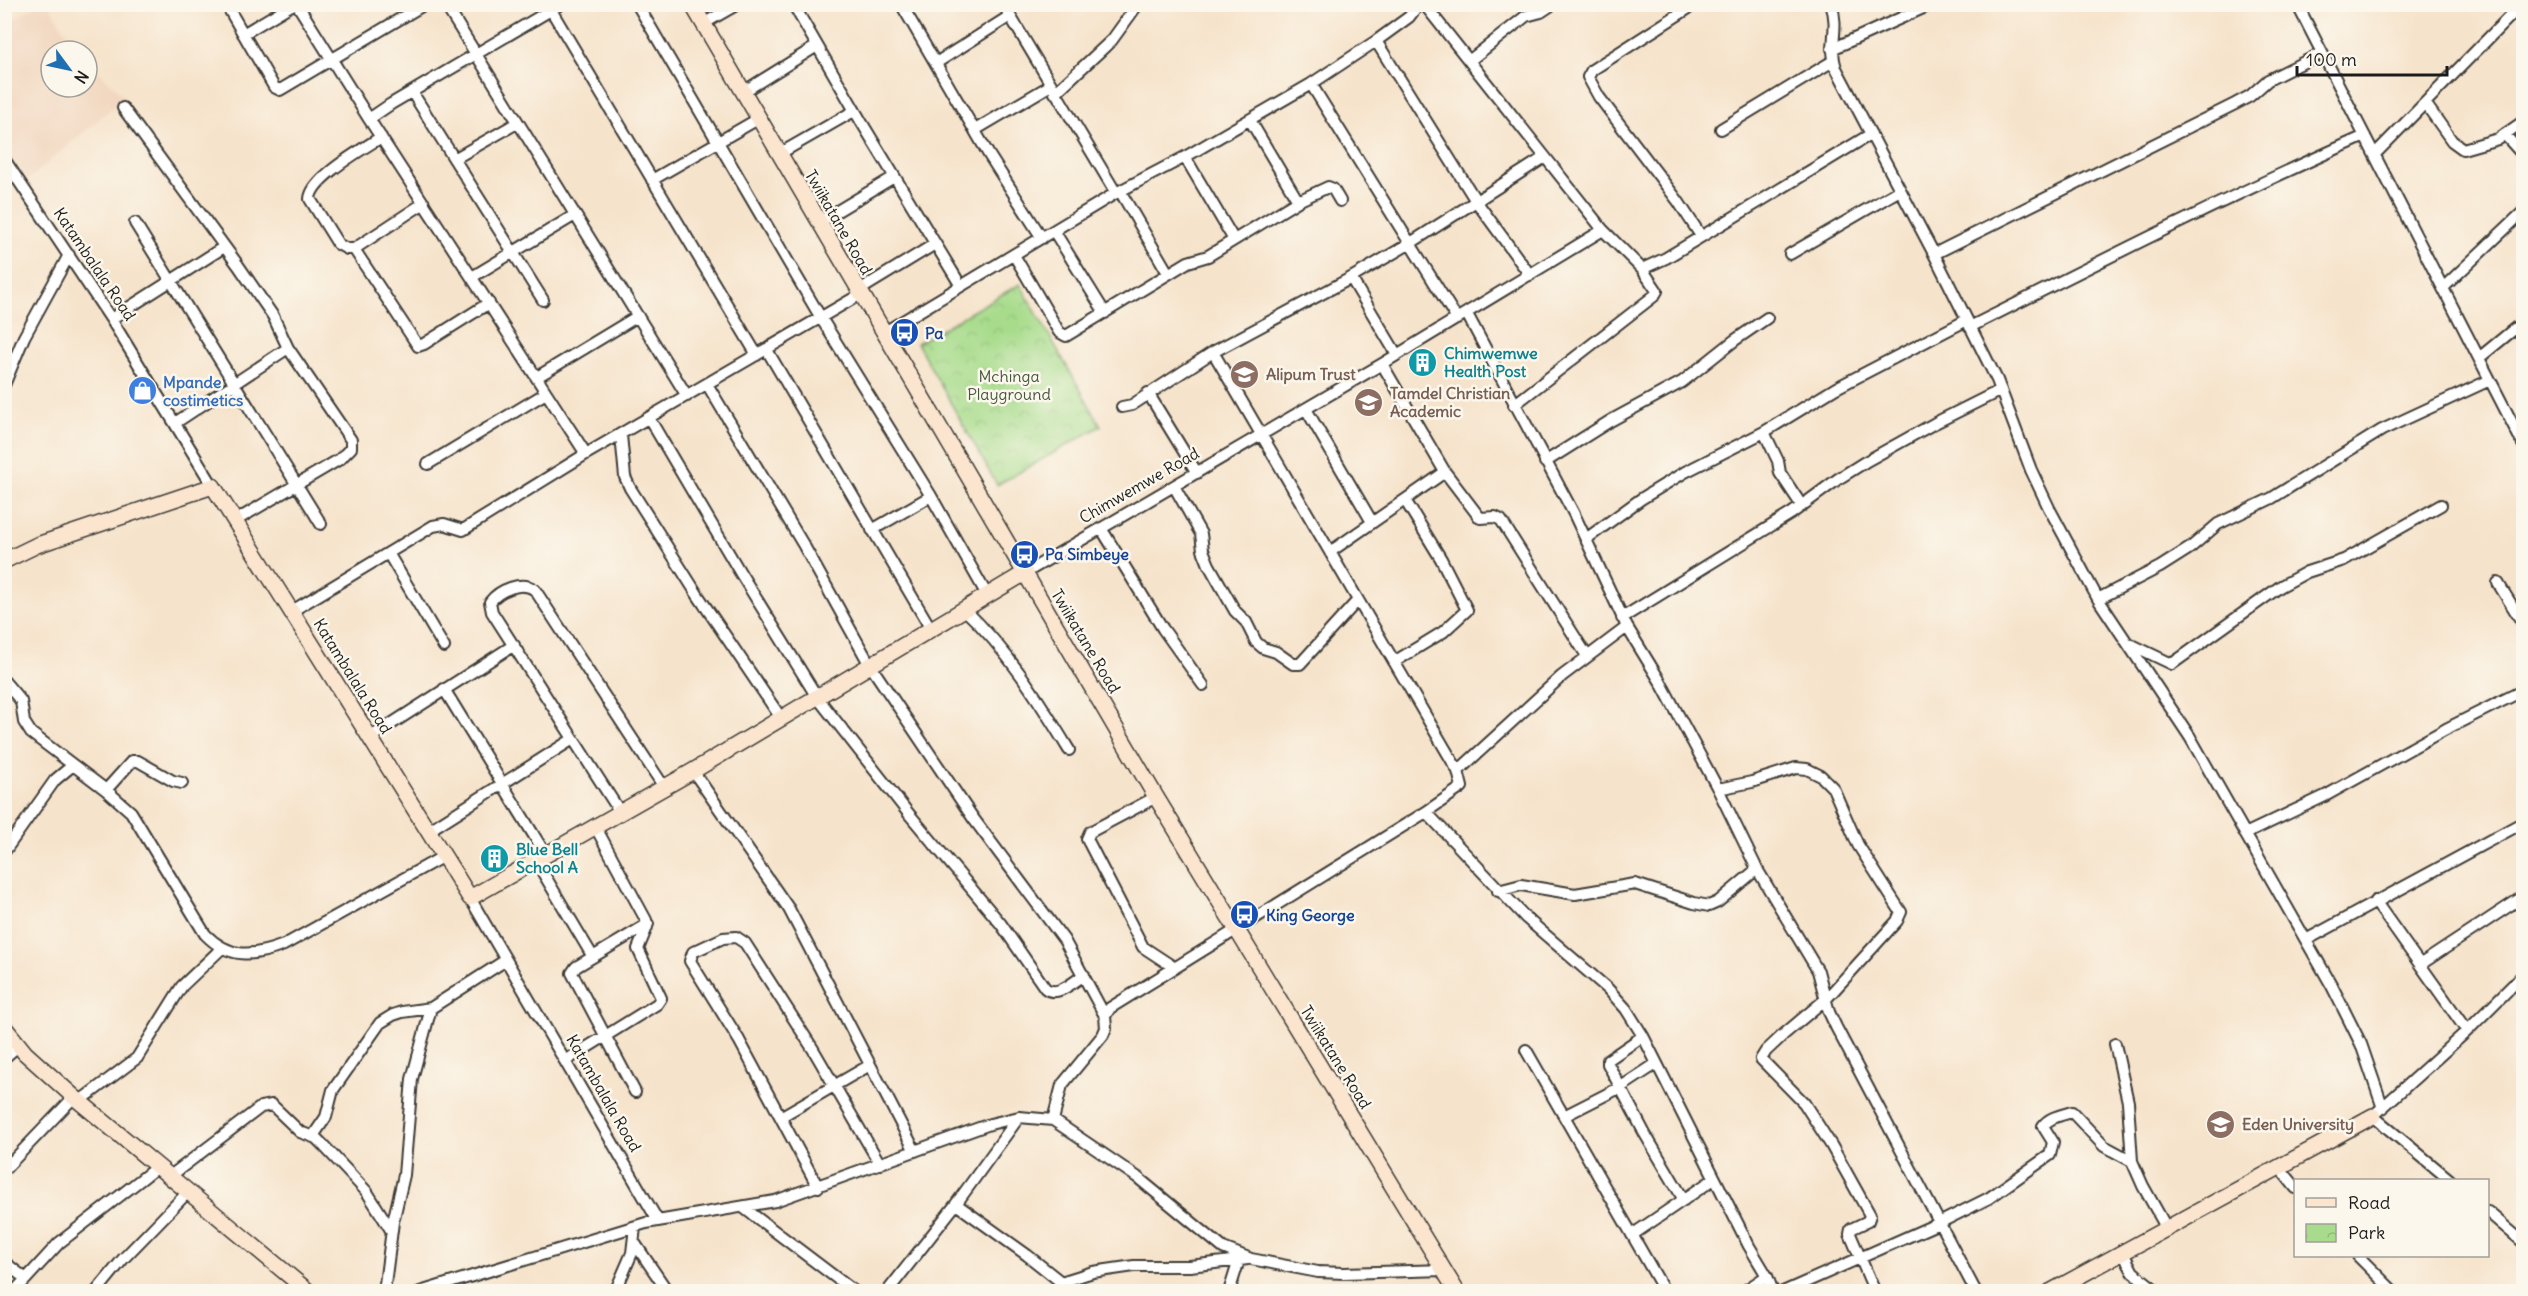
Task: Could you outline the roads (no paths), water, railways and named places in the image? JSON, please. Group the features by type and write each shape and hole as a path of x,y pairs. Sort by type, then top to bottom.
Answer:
{"main road":[{"name":"Twiikatane Road","path":"692,4 1156,797 1445,1270 1456,1292"},
{"name":"Katambalala Road","path":"213,486 470,898"},
{"path":"4,561 37,545 213,486"},
{"name":"Chimwemwe Road","path":"470,898 693,771 1025,573"},
{"path":"4,1027 19,1045 77,1099 309,1292"},
{"path":"2050,1292 2378,1112"}],"street":[{"path":"226,4 276,90 284,88 331,61 425,4"},
{"path":"243,34 295,4 586,454"},
{"path":"445,4 687,396"},
{"path":"638,4 717,142 821,318 931,496 987,595"},
{"path":"703,24 738,4"},
{"path":"793,4 854,111 961,286"},
{"path":"901,4 1042,238"},
{"path":"1003,4 1053,89 1168,273"},
{"path":"975,130 1053,89 1112,40 1138,4"},
{"path":"883,333 1118,192 1185,157 1311,84 1376,41 1409,16 1419,4"},
{"path":"1424,4 1603,230 1642,269 1656,289 1654,296 1514,405"},
{"path":"1469,61 1526,16 1541,12 1552,4"},
{"path":"1695,4 1600,65 1589,73 1588,77 1599,97 1701,236"},
{"path":"1830,4 1836,23 1832,49 1833,61 1934,254 2001,390 2031,470 2049,508 2098,599 2190,737 2306,940 2361,1044 2378,1112 2449,1179"},
{"path":"1832,49 1932,4"},
{"path":"2297,4 2523,444"},
{"path":"2375,154 2522,4"},
{"path":"369,119 556,7 652,180 756,355"},
{"path":"936,63 1010,16"},
{"path":"1376,41 1476,201 1530,275"},
{"path":"743,92 817,46"},
{"path":"1934,254 2235,104 2250,96 2268,80 2322,53"},
{"path":"1721,129 1833,61"},
{"path":"1311,84 1409,244 1462,316 1514,405 1586,539 1624,622 1660,681 1757,868 1813,960 1822,980 1829,1012 1836,1027 1977,1292"},
{"path":"412,92 543,300"},
{"path":"2425,103 2459,148 2467,148 2505,135 2523,121"},
{"path":"123,108 273,316 288,348 352,444 348,452 340,459 235,520"},
{"path":"779,154 854,111"},
{"path":"652,180 758,119"},
{"path":"1250,120 1298,201"},
{"path":"454,159 517,123"},
{"path":"1642,269 1871,134"},
{"path":"2505,135 2523,156"},
{"path":"1586,539 1668,482 1764,432 1836,388 2142,239 2365,136"},
{"path":"381,137 322,178 310,193 310,199 338,244 347,249 354,249 424,203"},
{"path":"1185,157 1234,240"},
{"path":"1122,407 1132,405 1213,352 1409,244 1545,157"},
{"name":"Katambalala Road","path":"4,159 8,171 69,255 111,319 213,486"},
{"path":"819,222 894,177"},
{"path":"1014,255 1061,335 1070,335 1168,273 1188,262 1208,256 1298,201 1328,187 1332,188 1340,201"},
{"path":"1790,254 1900,190"},
{"path":"2443,288 2523,211"},
{"path":"472,277 575,215"},
{"path":"135,224 169,282 298,483 321,524"},
{"name":"Chimwemwe Road","path":"1025,573 1382,364 1603,230"},
{"path":"1054,231 1105,313"},
{"path":"292,611 438,524 463,530 467,528 586,454 821,318 935,244"},
{"path":"111,319 225,247"},
{"path":"354,249 418,346 489,303"},
{"path":"4,385 24,337 69,255"},
{"path":"1351,278 1397,355"},
{"path":"537,377 638,316"},
{"path":"1545,462 1610,421 1682,382 1767,318"},
{"path":"2479,358 2523,321"},
{"path":"175,423 288,348"},
{"path":"767,350 931,629"},
{"path":"1105,1016 1110,1008 1426,813 1462,788 1458,771 1213,352"},
{"path":"1382,364 1444,472 1480,518 1495,517 1501,520 1587,656"},
{"path":"2098,599 2160,567 2190,548 2221,522 2237,517 2272,498 2382,430 2490,380"},
{"path":"707,384 804,546 870,665 973,818 1053,923 1105,1016 1106,1028 1103,1035 1062,1085 1053,1120"},
{"path":"1458,771 1624,622 1802,506 1865,462 2001,390"},
{"path":"428,464 546,393"},
{"path":"1148,393 1197,473"},
{"path":"1306,409 1372,522"},
{"path":"649,418 746,583 817,697 909,814 1001,924 1045,988 1056,992 1084,975"},
{"path":"1764,432 1778,461 1780,473 1802,506"},
{"path":"621,435 626,477 630,488 697,594 781,718"},
{"path":"1330,552 1444,472"},
{"path":"1174,486 1201,534 1203,550 1209,565 1235,611 1246,622 1256,642 1263,648 1276,652 1293,664 1300,664 1358,600"},
{"path":"872,530 931,496"},
{"path":"1394,662 1443,632 1467,610 1441,559 1405,500"},
{"path":"2127,642 2172,664 2282,586 2307,572 2344,560 2441,505"},
{"path":"1101,528 1163,629 1203,685"},
{"path":"388,553 444,647"},
{"path":"2498,583 2523,625"},
{"path":"620,812 492,612 490,602 496,596 525,585 530,586 538,595 664,787"},
{"path":"964,609 995,639 1023,676 1069,750"},
{"path":"371,737 514,645"},
{"path":"4,681 21,701 27,727 106,790 138,821 205,934 222,948 235,953 258,953 284,945 444,856"},
{"path":"444,689 503,784 593,957"},
{"path":"2245,834 2325,796 2445,729 2523,690"},
{"path":"429,831 573,739"},
{"path":"106,790 132,761 138,761 172,781 182,783"},
{"path":"4,852 55,780 73,765"},
{"path":"1718,789 1752,782 1796,768 1807,769 1821,776 1833,788 1858,845 1900,910 1897,921 1827,998 1783,1035 1761,1059 1804,1103 1870,1215 1868,1221 1850,1232 1875,1292"},
{"path":"693,771 789,909 915,1151"},
{"path":"1156,797 1090,832 1087,839 1143,947 1175,968"},
{"path":"1426,813 1498,891 1532,924 1608,989 1626,1009 1643,1036 1714,1179 1767,1276 1773,1292"},
{"path":"2306,940 2375,901 2474,851 2523,822"},
{"path":"595,826 648,924"},
{"path":"1498,891 1521,885 1575,894 1635,884 1709,906 1718,902 1757,868"},
{"name":"Katambalala Road","path":"470,898 658,1221"},
{"path":"2421,964 2518,900"},
{"path":"2375,901 2467,1031"},
{"path":"636,1092 572,972 576,967 648,924"},
{"path":"565,1061 660,1001 661,995 638,949 648,924"},
{"path":"818,1186 739,1040 692,965 690,958 693,952 723,938 730,936 741,939 813,1049 880,1164"},
{"path":"4,1170 77,1099 137,1058 182,986 222,948"},
{"path":"313,1136 326,1117 333,1090 380,1023 402,1012 431,1008 506,960"},
{"path":"2378,1112 2467,1031 2523,974"},
{"path":"384,1292 391,1230 404,1175 412,1079 431,1008"},
{"path":"1643,1036 1608,1061 1620,1087 1684,1200"},
{"path":"2115,1044 2128,1102 2132,1161 2166,1227"},
{"path":"4,1058 19,1045"},
{"path":"1526,1050 1665,1292"},
{"path":"1564,1116 1620,1087 1656,1064"},
{"path":"782,1116 870,1065"},
{"path":"4,1262 22,1287 59,1243 266,1105 276,1108 304,1135 313,1136 367,1192 391,1230"},
{"path":"1783,1292 1939,1223 1989,1198 2050,1155 2053,1142 2043,1126 2046,1121 2072,1112 2104,1146 2132,1161"},
{"path":"420,1292 658,1221 744,1208 818,1186 990,1124 1019,1117 1053,1120 1137,1177 1223,1248 1251,1259 1317,1272 1445,1270"},
{"path":"887,1292 956,1204 1019,1117"},
{"path":"2279,1167 2294,1187"},
{"path":"1632,1235 1714,1179"},
{"path":"96,1292 123,1259 188,1192"},
{"path":"956,1204 1061,1282 1093,1272 1134,1266 1155,1264 1190,1266 1251,1259"},
{"path":"744,1208 855,1292"},
{"path":"2489,1214 2523,1243"},
{"path":"615,1292 628,1265 635,1227"},
{"path":"634,1242 648,1258 668,1292"},
{"path":"2122,1251 2133,1272 2158,1292"},
{"path":"2359,1257 2392,1290"},
{"path":"1229,1292 1239,1260"},
{"path":"1743,1292 1767,1276"}],"place":[{"name":"Pa","path":"904,333"},
{"name":"Chimwemwe Health Post","path":"1423,362"},
{"name":"Alipum Trust","path":"1245,374"},
{"name":"Mpande costimetics","path":"142,391"},
{"name":"Tamdel Christian Academic","path":"1369,402"},
{"name":"Pa Simbeye","path":"1024,554"},
{"name":"Blue Bell School A","path":"495,858"},
{"name":"King George","path":"1245,915"},
{"name":"Eden University","path":"2221,1124"}],"park label":[{"name":"Mchinga Playground","path":"1009,385"}]}
